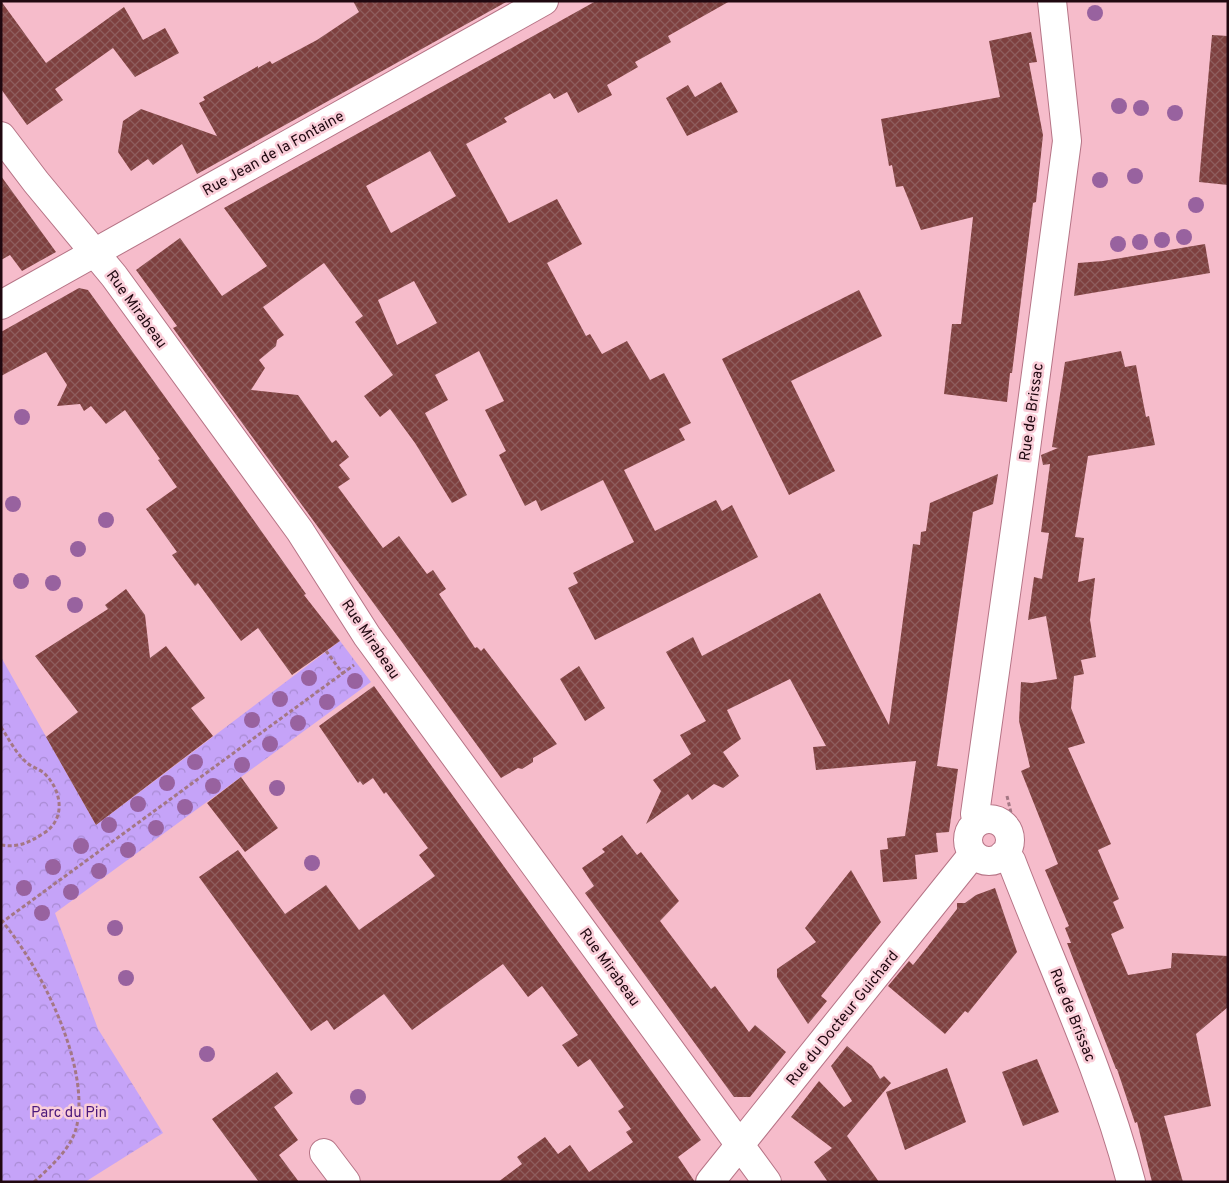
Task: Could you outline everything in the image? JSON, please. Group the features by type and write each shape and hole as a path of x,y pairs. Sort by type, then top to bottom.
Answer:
{"street":[{"name":"Rue Jean de la Fontaine","path":"1,305 544,1"},
{"name":"Rue de Brissac","path":"973,854 967,841 972,827 977,822 975,814 1067,140 1052,1"},
{"name":"Rue Mirabeau","path":"1,136 36,182 95,253 300,531 367,636 767,1182"},
{"path":"973,854 992,861 1008,850 1010,836 1003,824 990,819 977,822"},
{"name":"Rue du Docteur Guichard","path":"710,1182 973,854"},
{"name":"Rue de Brissac","path":"1003,855 1011,860 1091,1058 1119,1137 1131,1182"},
{"path":"324,1152 346,1182"}],"path":[{"path":"326,651 343,674"},
{"path":"34,1182 56,1161 76,1130 80,1099 72,1050 56,1010 24,952 2,921 357,664"},
{"path":"1,727 18,753 27,763 44,773 58,791 60,812 52,828 22,846 1,845"}],"green space":[{"name":"Parc du Pin","path":"340,641 371,682 55,913 98,1029 163,1133 85,1182 1,1182 1,657 96,825"}],"building":[{"path":"1,1 46,63 124,7 143,40 165,28 179,53 135,77 113,48 55,89 63,100 27,125 1,89"},
{"path":"353,1 508,1 197,174 182,144 153,165 148,159 131,171 118,152 123,121 141,109 217,136 199,103 205,100 203,97 258,66 258,68 270,61 272,64 317,40 359,12"},
{"path":"596,1 730,1 668,36 671,42 635,62 638,67 607,85 612,95 578,113 567,92 554,99 550,93 504,118 507,122 466,144 509,223 557,199 582,244 547,263 586,336 590,334 602,354 627,341 650,380 664,373 691,423 679,429 685,440 624,470 655,531 716,500 722,511 732,505 758,557 595,640 568,588 578,583 573,573 634,542 603,480 541,511 536,500 525,506 499,455 506,451 485,410 504,401 479,351 435,375 448,400 425,413 467,495 452,503 415,443 390,409 380,417 364,396 393,375 355,322 363,316 324,263 263,307 284,335 277,340 276,346 259,360 265,368 251,390 298,395 332,443 336,440 349,457 339,465 350,479 338,487 383,548 399,536 427,574 433,570 446,589 439,594 475,648 477,647 481,651 484,648 557,744 533,758 533,762 522,769 518,768 501,778 173,328 177,326 136,270 180,238 222,296 267,266 224,208","holes":["430,151 456,196 391,233 366,186","414,281 437,323 397,345 378,300"]},
{"path":"1031,32 1037,62 1029,63 1043,135 1036,202 1033,203 1007,402 944,394 952,324 961,324 973,217 921,230 903,186 896,187 892,165 889,166 881,119 1000,97 989,41"},
{"path":"1212,35 1228,36 1228,185 1199,182"},
{"path":"721,82 738,112 687,136 666,98 688,85 695,97"},
{"path":"1,176 56,252 22,271 10,255 1,260"},
{"path":"1205,244 1210,273 1074,296 1078,263 1103,261"},
{"path":"79,288 88,290 306,594 304,595 340,641 292,675 258,628 241,641 198,583 195,586 172,555 177,552 146,509 177,487 158,460 160,459 125,410 106,424 91,406 84,411 80,404 57,406 67,385 46,352 1,376 1,332"},
{"path":"859,290 882,336 791,381 835,471 789,495 722,359"},
{"path":"1121,351 1125,367 1136,365 1146,417 1149,416 1155,445 1088,456 1075,537 1084,538 1078,582 1095,578 1090,620 1096,657 1081,660 1084,674 1074,676 1071,708 1085,743 1068,748 1111,844 1098,850 1119,899 1113,902 1124,928 1111,934 1128,975 1171,968 1172,953 1228,956 1228,1007 1196,1034 1211,1106 1164,1116 1183,1182 1152,1182 1137,1122 1135,1123 1117,1069 1067,943 1071,943 1065,928 1069,926 1045,870 1058,864 1021,771 1030,767 1019,721 1021,682 1032,683 1057,679 1046,616 1028,620 1034,577 1042,579 1049,533 1041,532 1050,464 1043,465 1041,455 1058,448 1052,447 1065,362"},
{"path":"998,474 993,504 973,512 937,766 958,769 949,832 936,833 938,852 915,855 917,879 883,882 880,850 888,849 887,838 905,836 916,761 816,770 813,747 826,746 790,679 727,710 741,739 723,752 739,776 723,788 714,784 692,800 688,794 646,824 661,791 653,780 691,754 680,735 706,721 666,652 693,637 702,656 820,593 889,725 913,544 920,545 921,532 926,531 930,503"},
{"path":"126,589 145,615 150,658 166,646 205,698 191,708 213,736 96,825 46,737 78,712 35,656 108,609 105,605"},
{"path":"579,666 605,708 585,721 560,679"},
{"path":"374,686 701,1140 678,1157 695,1182 498,1182 522,1164 517,1157 545,1137 558,1154 570,1145 589,1172 633,1142 626,1132 631,1129 618,1111 624,1107 590,1059 578,1067 562,1045 578,1035 542,986 528,997 503,964 412,1030 384,994 334,1030 327,1020 311,1031 199,877 238,850 285,914 326,885 359,930 435,876 419,855 428,848 386,792 384,794 373,778 363,785 360,781 358,783 319,726"},
{"path":"241,777 278,828 245,852 207,803"},
{"path":"622,835 637,855 641,852 679,901 660,921 711,989 715,986 749,1032 755,1025 786,1052 750,1097 734,1097 585,893 594,886 582,868 605,852 602,849"},
{"path":"851,870 881,922 821,996 827,1001 808,1024 777,977 777,969 816,942 805,928"},
{"path":"995,888 1017,952 968,1013 965,1011 945,1034 888,986 909,961 913,965 957,909 957,903 965,903 976,895"},
{"path":"847,1046 872,1066 880,1079 884,1076 891,1083 847,1136 879,1182 828,1182 814,1162 832,1148 791,1117 819,1081 844,1107 852,1101 831,1066"},
{"path":"1037,1059 1059,1112 1023,1126 1002,1072"},
{"path":"947,1068 966,1122 905,1150 886,1092"},
{"path":"277,1072 293,1093 274,1107 298,1140 279,1155 299,1182 259,1182 212,1119"}]}
